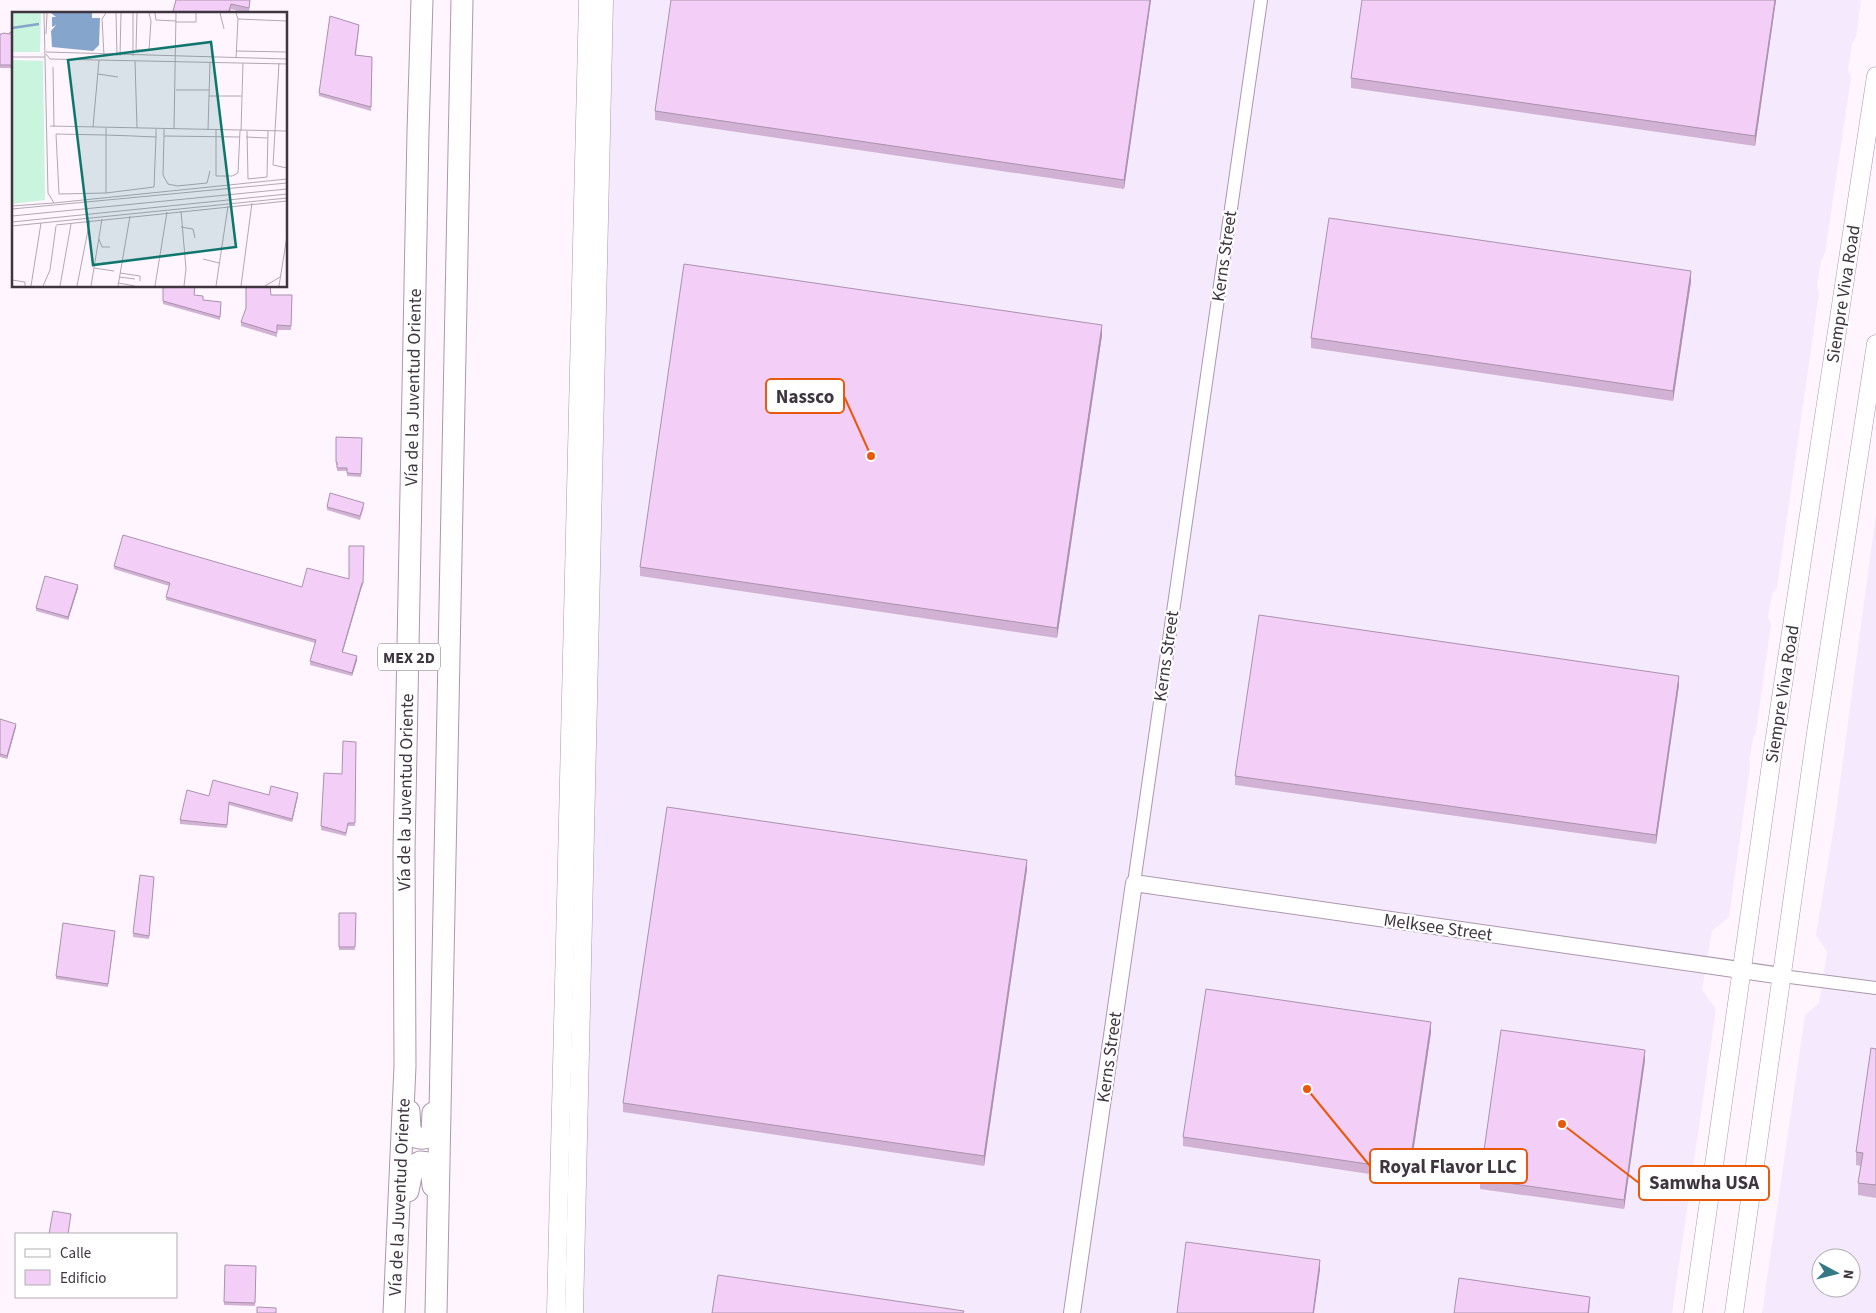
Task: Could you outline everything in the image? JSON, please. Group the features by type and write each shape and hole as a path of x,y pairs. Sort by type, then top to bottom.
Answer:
{"highway":[{"name":"Vía de la Juventud Oriente","path":"394,1313 405,1066 404,851 422,0"},
{"name":"Vía de la Juventud Oriente","path":"436,1313 462,0"},
{"path":"405,1066 408,1080 410,1129 413,1135 427,1138 432,1133 434,1079 441,1065"},
{"path":"398,1224 413,1166 428,1162 432,1169 433,1194 438,1224"}],"main road":[{"path":"556,1313 588,0"},
{"path":"574,1313 604,0"},
{"name":"Siempre Viva Road","path":"1693,1313 1774,741 1876,76"},
{"path":"1734,1313 1816,733 1876,344"}],"street":[{"name":"Kerns Street","path":"1072,1313 1261,0"},
{"name":"Melksee Street","path":"1134,883 1782,976"},
{"path":"1782,976 1876,988"}],"shaded area":[{"path":"580,0 1861,0 1856,38 1852,44 1848,70 1851,78 1825,253 1821,261 1817,286 1819,293 1777,588 1772,594 1768,617 1771,624 1756,732 1753,738 1749,762 1750,767 1729,917 1712,931 1702,990 1716,1009 1672,1313 550,1313"},
{"path":"1876,513 1876,1313 1762,1313 1805,1015 1819,1003 1827,952 1816,935 1835,820"}],"building":[{"path":"176,0 250,0 249,8 231,4 229,12 173,11"},
{"path":"671,0 1150,0 1124,180 655,111"},
{"path":"1362,0 1775,0 1755,136 1351,78"},
{"path":"330,16 359,25 355,55 372,57 371,107 319,93"},
{"path":"10,32 12,32 12,65 0,65 0,34 10,34"},
{"path":"1329,218 1691,271 1673,391 1311,338"},
{"path":"684,264 1102,325 1057,628 640,567"},
{"path":"163,288 195,288 194,295 203,296 203,300 221,302 220,317 163,301"},
{"path":"246,288 270,288 271,295 292,295 291,326 277,325 277,333 241,322 246,308"},
{"path":"336,437 362,438 361,474 347,473 347,468 337,468"},
{"path":"330,493 364,503 360,516 327,507"},
{"path":"123,535 302,587 307,568 349,579 349,546 364,546 363,583 342,652 357,656 352,673 310,661 316,640 166,597 170,583 114,566"},
{"path":"45,576 78,585 68,617 36,608"},
{"path":"1259,615 1679,676 1656,835 1235,776"},
{"path":"0,719 16,724 7,756 0,754"},
{"path":"343,741 356,742 355,823 348,823 346,833 321,826 324,773 342,774"},
{"path":"213,780 269,795 271,786 298,793 292,819 229,802 227,825 180,820 187,790 209,796"},
{"path":"667,807 1027,860 984,1156 623,1103"},
{"path":"140,875 154,877 149,936 133,933"},
{"path":"339,913 356,913 355,947 339,947"},
{"path":"63,923 115,931 108,984 56,976"},
{"path":"1206,989 1431,1022 1409,1170 1183,1137"},
{"path":"1501,1030 1645,1050 1624,1200 1480,1179"},
{"path":"1871,1048 1876,1049 1876,1185 1858,1183 1863,1153 1856,1152"},
{"path":"53,1211 71,1214 68,1233 49,1233"},
{"path":"1186,1242 1320,1260 1313,1313 1177,1313"},
{"path":"225,1265 256,1266 255,1303 224,1302"},
{"path":"718,1275 964,1311 963,1313 712,1313"},
{"path":"1459,1278 1590,1297 1588,1313 1454,1313"},
{"path":"257,1307 276,1308 276,1313 257,1313"}],"place":[{"name":"Nassco","path":"871,456"},
{"name":"Royal Flavor LLC","path":"1307,1089"},
{"name":"Samwha USA","path":"1562,1124"}]}
